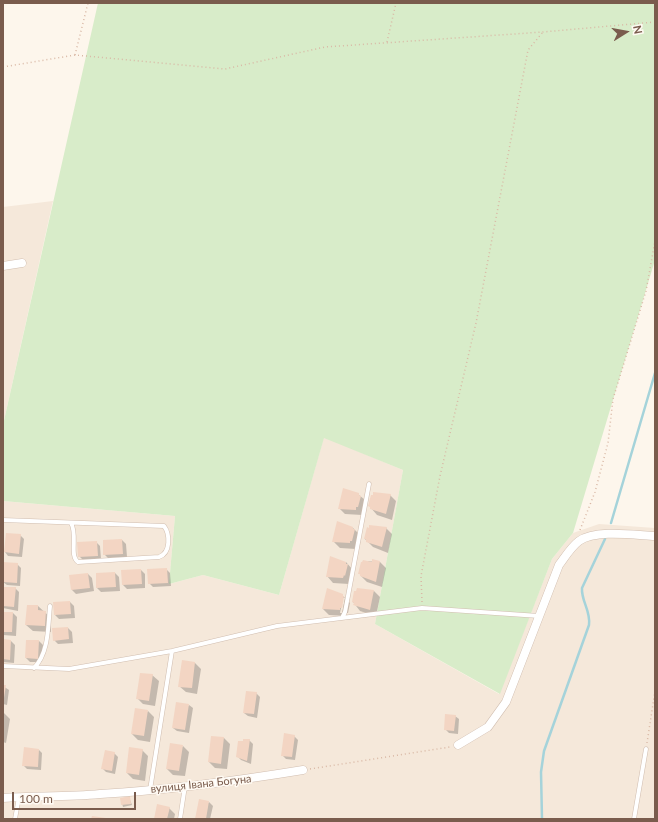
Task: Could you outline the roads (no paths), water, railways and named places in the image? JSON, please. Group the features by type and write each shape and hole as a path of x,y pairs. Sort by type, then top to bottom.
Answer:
{"street":[{"path":"3,266 22,263"},
{"path":"458,745 488,727 506,702 559,565 579,540 588,536 604,534 655,536"},
{"name":"вулиця Івана Богуна","path":"3,798 100,794 150,790 248,779 303,770"}],"lane":[{"path":"342,618 345,612 369,484"},
{"path":"3,520 164,526 169,534 169,542 165,552 159,557 78,562 74,556 75,531 71,523"},
{"path":"34,668 42,658 50,606"},
{"path":"3,666 69,669 172,651 277,626 422,608 540,616"},
{"path":"150,790 172,651"},
{"path":"634,819 646,749"},
{"path":"180,819 185,786"},
{"path":"15,819 19,797"}],"waterway":[{"path":"611,523 655,373"},
{"path":"542,819 541,772 544,751 589,625 589,615 583,597 582,588 605,539"}]}
